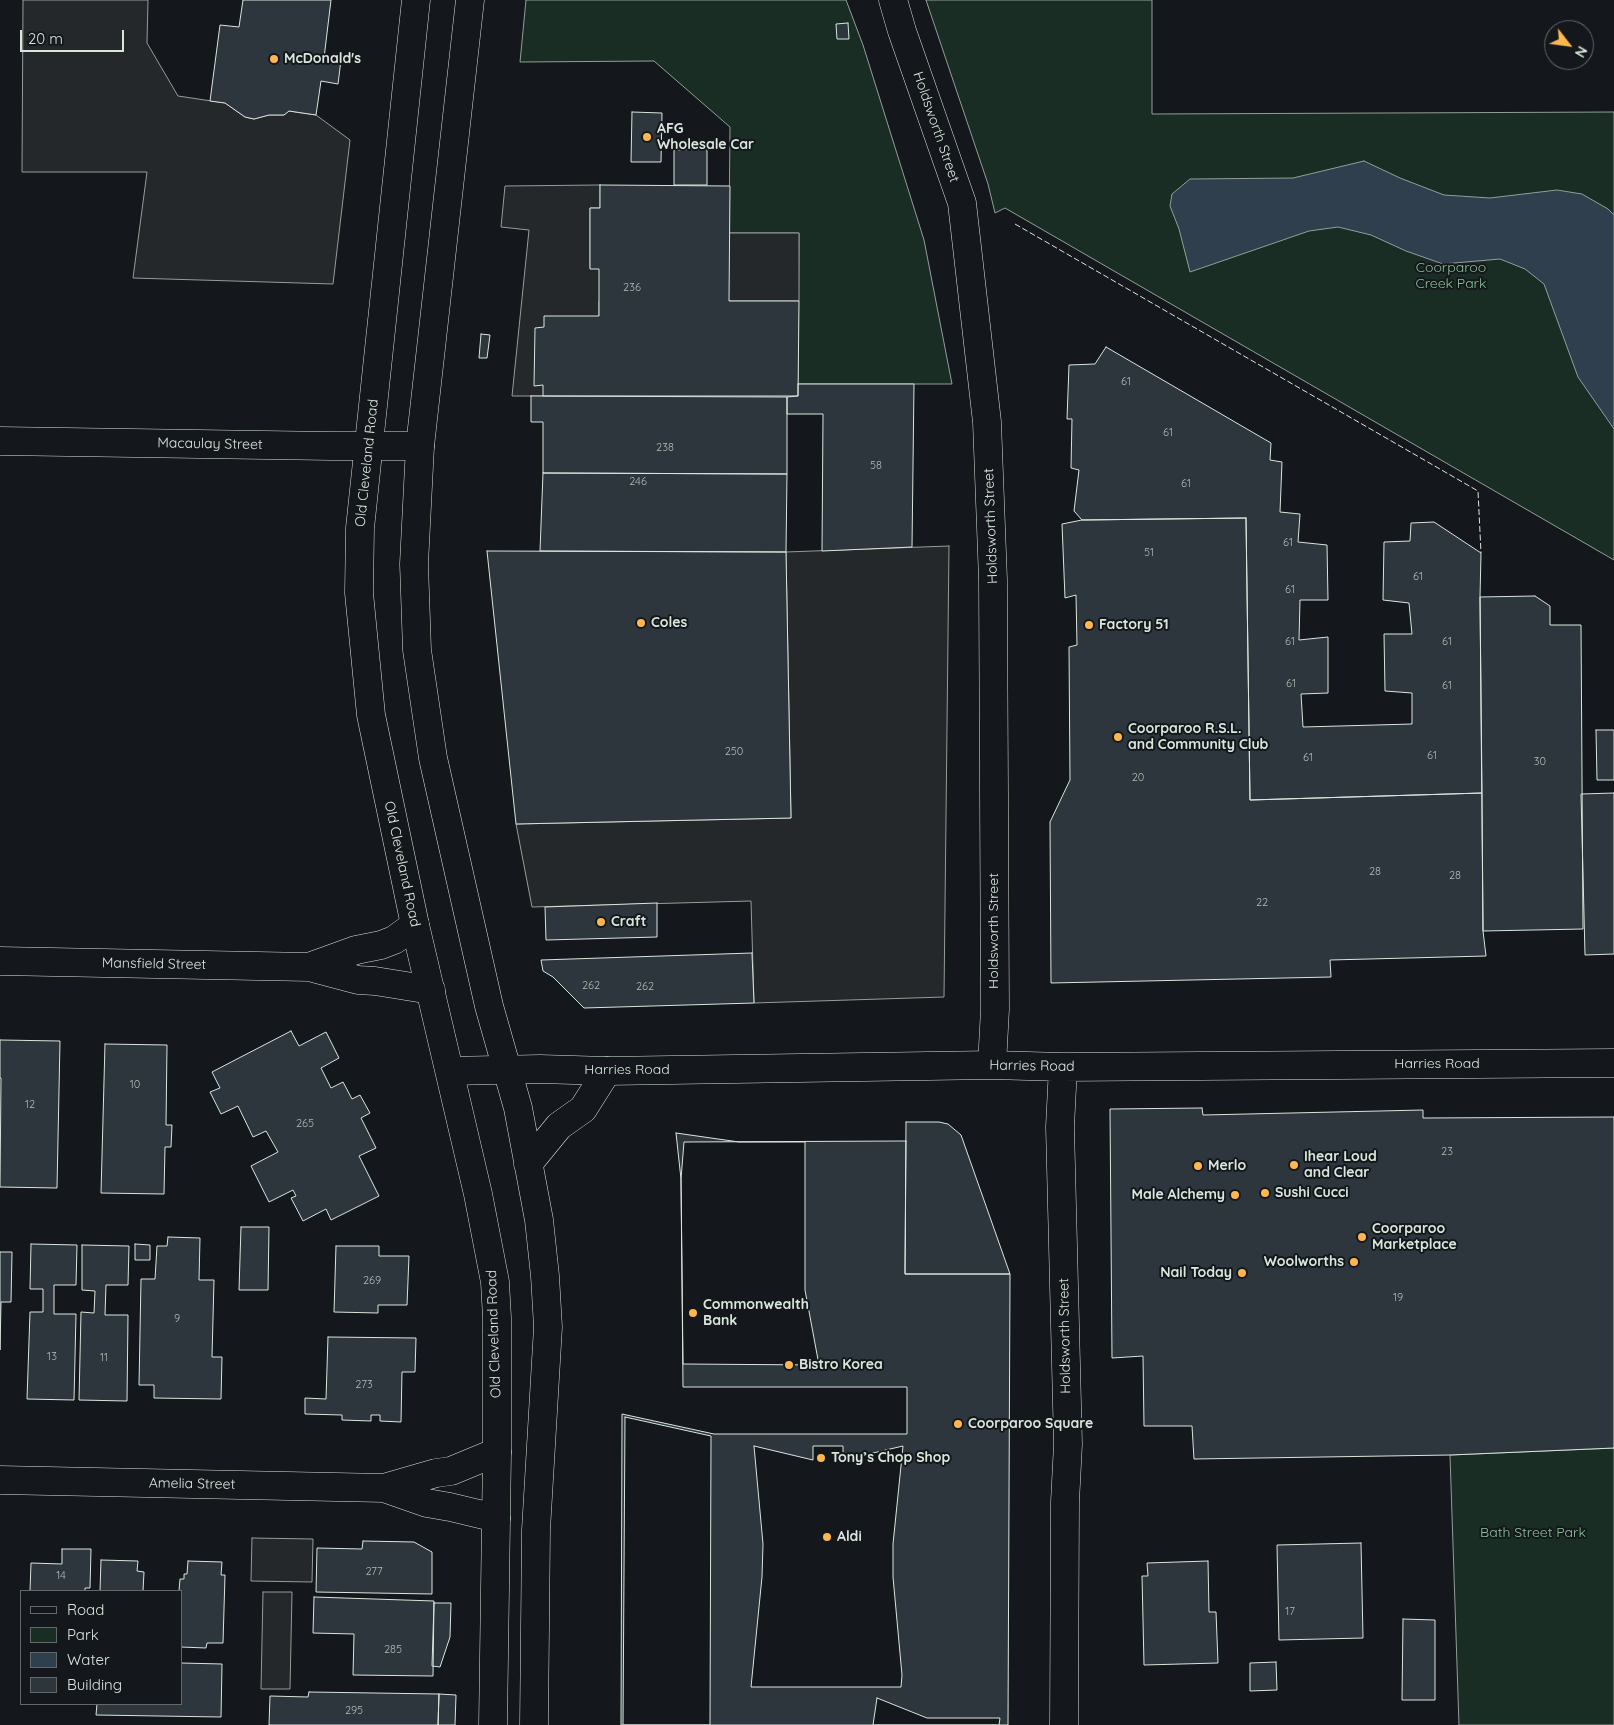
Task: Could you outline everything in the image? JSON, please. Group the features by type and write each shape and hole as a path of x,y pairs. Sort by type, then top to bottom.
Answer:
{"main road":[{"path":"470,0 420,446 414,564 418,650 433,758 489,1006 518,1108 539,1220 545,1276 548,1327 536,1530 534,1725"},
{"name":"Holdsworth Street","path":"893,0 902,32 962,203 987,422 993,580 995,1009 992,1065"},
{"name":"Old Cleveland Road","path":"413,3 360,537 359,593 364,655 372,715 414,926 431,990 478,1194 495,1282 497,1318 497,1452 494,1725"},
{"name":"Macaulay Street","path":"0,441 420,446"},
{"name":"Mansfield Street","path":"309,967 356,950 394,940 414,926"},
{"name":"Mansfield Street","path":"0,961 309,967 358,980 431,990"},
{"name":"Harries Road","path":"450,1071 507,1069 608,1071 992,1065 1063,1067 1614,1063"},
{"name":"Holdsworth Street","path":"1063,1067 1060,1127 1068,1444 1064,1502 1064,1725"},
{"path":"528,1164 559,1126 582,1108 608,1071"},
{"name":"Amelia Street","path":"0,1480 384,1488 436,1473 451,1471 497,1452"},
{"name":"Amelia Street","path":"384,1488 427,1503 496,1518"}],"green space":[{"path":"526,0 846,0 863,45 924,240 952,384 798,384 799,233 729,233 730,127 654,61 520,62"},
{"name":"Coorparoo Creek Park","path":"926,0 1152,0 1152,114 1614,112 1614,560 1005,208 995,213 988,184"},
{"name":"Bath Street Park","path":"1614,1448 1614,1725 1459,1725 1450,1455"}],"shaded area":[{"path":"23,0 148,0 147,43 178,96 225,103 245,117 254,119 269,115 284,115 289,111 316,115 350,140 333,284 133,278 147,172 22,172"},
{"path":"600,185 600,208 590,208 590,268 729,233 799,233 799,301 599,301 599,316 565,396 512,396 529,230 501,227 505,186"},
{"path":"949,546 944,997 754,1003 751,901 532,907 516,824 791,818 786,552"},
{"path":"252,1538 313,1539 312,1582 251,1581"},
{"path":"263,1592 292,1592 290,1689 261,1689"}],"water":[{"path":"1364,161 1400,178 1444,195 1490,198 1557,190 1582,194 1608,209 1614,215 1614,429 1578,377 1544,284 1525,269 1500,259 1443,264 1406,251 1371,235 1338,227 1309,231 1190,272 1179,229 1170,206 1172,194 1190,179 1293,178"}],"building":[{"name":"McDonald's","path":"243,0 331,0 324,58 341,60 338,84 321,81 316,115 289,111 284,115 269,115 254,119 245,117 225,103 210,101 220,25 239,27"},
{"path":"848,23 849,39 837,39 836,24"},
{"name":"AFG Wholesale Car","path":"632,112 662,113 661,162 631,162"},
{"path":"707,149 707,185 674,185 674,150"},
{"path":"600,185 730,186 729,301 799,301 798,396 543,396 543,385 534,386 535,328 544,327 544,316 599,316 599,269 590,269 590,208 600,208"},
{"path":"481,334 490,335 487,358 479,358"},
{"path":"1106,347 1271,443 1270,460 1282,462 1280,512 1300,514 1298,542 1327,545 1328,600 1300,600 1299,640 1328,637 1328,693 1301,694 1303,727 1412,724 1412,693 1385,691 1384,634 1412,634 1409,603 1383,600 1384,542 1410,541 1411,523 1434,522 1481,553 1482,793 1250,800 1246,518 1082,520 1074,511 1079,470 1071,468 1072,419 1067,419 1069,365 1095,364"},
{"path":"798,384 914,384 912,547 822,551 823,414 787,414 787,397 798,396"},
{"path":"531,396 787,397 787,474 543,473 543,422 531,422"},
{"path":"543,473 787,474 786,552 540,551"},
{"path":"1246,518 1250,800 1482,793 1483,931 1486,956 1330,960 1331,977 1051,983 1050,822 1070,780 1069,647 1077,645 1076,595 1065,598 1062,524 1082,520"},
{"name":"Coles","path":"487,551 786,552 791,818 516,824"},
{"path":"1535,596 1550,606 1550,625 1581,625 1583,929 1483,931 1480,597"},
{"path":"1596,730 1614,730 1614,780 1597,780"},
{"path":"1614,793 1614,954 1585,955 1581,794"},
{"name":"Craft","path":"657,903 657,937 546,940 545,907"},
{"path":"752,953 754,1003 584,1008 553,977 543,971 541,960"},
{"path":"291,1031 299,1046 326,1032 339,1058 321,1068 331,1088 343,1082 352,1099 360,1095 370,1113 361,1118 376,1148 359,1156 379,1196 331,1220 326,1209 303,1221 291,1198 296,1196 293,1190 269,1202 251,1166 278,1152 266,1131 253,1137 238,1106 221,1114 210,1092 220,1088 212,1072"},
{"path":"0,1040 60,1041 57,1188 0,1187"},
{"path":"105,1044 167,1045 166,1125 172,1125 171,1147 165,1147 164,1194 101,1193"},
{"name":"Coorparoo Marketplace","path":"1202,1108 1203,1115 1423,1110 1423,1118 1614,1117 1614,1448 1450,1455 1194,1459 1192,1426 1144,1426 1143,1356 1112,1358 1110,1109"},
{"path":"906,1122 939,1122 948,1124 961,1135 1010,1274 905,1274"},
{"path":"676,1133 739,1142 805,1142 805,1290 819,1365 683,1364 681,1179"},
{"name":"Coorparoo Square","path":"906,1141 905,1274 1010,1274 1008,1725 621,1725 622,1414 714,1434 907,1434 907,1387 683,1387 681,1179 684,1142"},
{"path":"241,1227 269,1227 268,1290 239,1290"},
{"path":"168,1237 200,1238 199,1280 214,1280 212,1357 222,1357 221,1399 154,1398 154,1385 139,1385 141,1279 155,1279 157,1246 167,1246"},
{"path":"31,1244 77,1245 76,1285 54,1285 54,1314 76,1314 74,1400 27,1399 30,1312 43,1312 43,1289 30,1289"},
{"path":"135,1244 150,1245 150,1260 135,1260"},
{"path":"82,1245 129,1246 128,1285 106,1285 105,1315 128,1315 127,1401 79,1400 81,1312 94,1313 95,1291 82,1290"},
{"path":"336,1246 379,1246 379,1256 409,1256 407,1305 378,1305 378,1313 334,1312"},
{"path":"0,1252 12,1252 11,1302 1,1302 0,1350"},
{"path":"328,1337 416,1338 415,1372 402,1372 401,1422 380,1421 380,1415 371,1415 371,1421 342,1420 342,1415 305,1414 305,1398 326,1399"},
{"path":"625,1417 711,1436 710,1725 623,1725"},
{"path":"754,1446 813,1460 813,1446 843,1446 843,1460 903,1446 893,1544 893,1577 902,1675 901,1687 751,1687 762,1577 763,1544"},
{"path":"363,1541 414,1542 432,1552 432,1594 316,1592 317,1548 362,1549"},
{"path":"1361,1543 1363,1638 1279,1640 1277,1545"},
{"path":"62,1549 91,1549 90,1588 85,1588 85,1590 30,1590 31,1563 62,1564"},
{"path":"101,1560 138,1561 137,1571 144,1572 143,1590 100,1590"},
{"path":"188,1561 222,1562 221,1575 225,1575 223,1643 207,1643 206,1648 182,1647 182,1590 179,1590 180,1579 184,1579 184,1574 187,1574"},
{"path":"1208,1561 1209,1612 1216,1612 1218,1663 1144,1665 1142,1576 1148,1576 1147,1563"},
{"path":"314,1597 434,1601 433,1676 353,1675 354,1634 313,1633"},
{"path":"434,1603 451,1603 450,1637 440,1667 432,1666"},
{"path":"1403,1619 1435,1620 1435,1700 1402,1700"},
{"path":"1276,1662 1277,1690 1250,1691 1250,1663"},
{"path":"182,1663 222,1664 221,1717 96,1715 97,1705 182,1705"},
{"path":"309,1692 439,1694 438,1725 269,1725 270,1696 308,1697"},
{"path":"439,1694 456,1695 455,1725 438,1725"},
{"path":"877,1698 927,1718 1000,1718 999,1725 873,1725"}],"fence":[{"path":"1015,224 1478,491 1481,553"}],"place":[{"name":"McDonald's","path":"274,59"},
{"name":"AFG Wholesale Car","path":"647,137"},
{"name":"Coles","path":"641,623"},
{"name":"Factory 51","path":"1089,625"},
{"name":"Coorparoo R.S.L. and Community Club","path":"1118,737"},
{"name":"Craft","path":"601,922"},
{"name":"Ihear Loud and Clear","path":"1294,1165"},
{"name":"Merlo","path":"1198,1166"},
{"name":"Sushi Cucci","path":"1265,1193"},
{"name":"Male Alchemy","path":"1235,1195"},
{"name":"Coorparoo Marketplace","path":"1362,1237"},
{"name":"Woolworths","path":"1354,1262"},
{"name":"Nail Today","path":"1242,1273"},
{"name":"Commonwealth Bank","path":"693,1313"},
{"name":"Bistro Korea","path":"789,1365"},
{"name":"Coorparoo Square","path":"958,1424"},
{"name":"Tony’s Chop Shop","path":"821,1458"},
{"name":"Aldi","path":"827,1537"}]}
